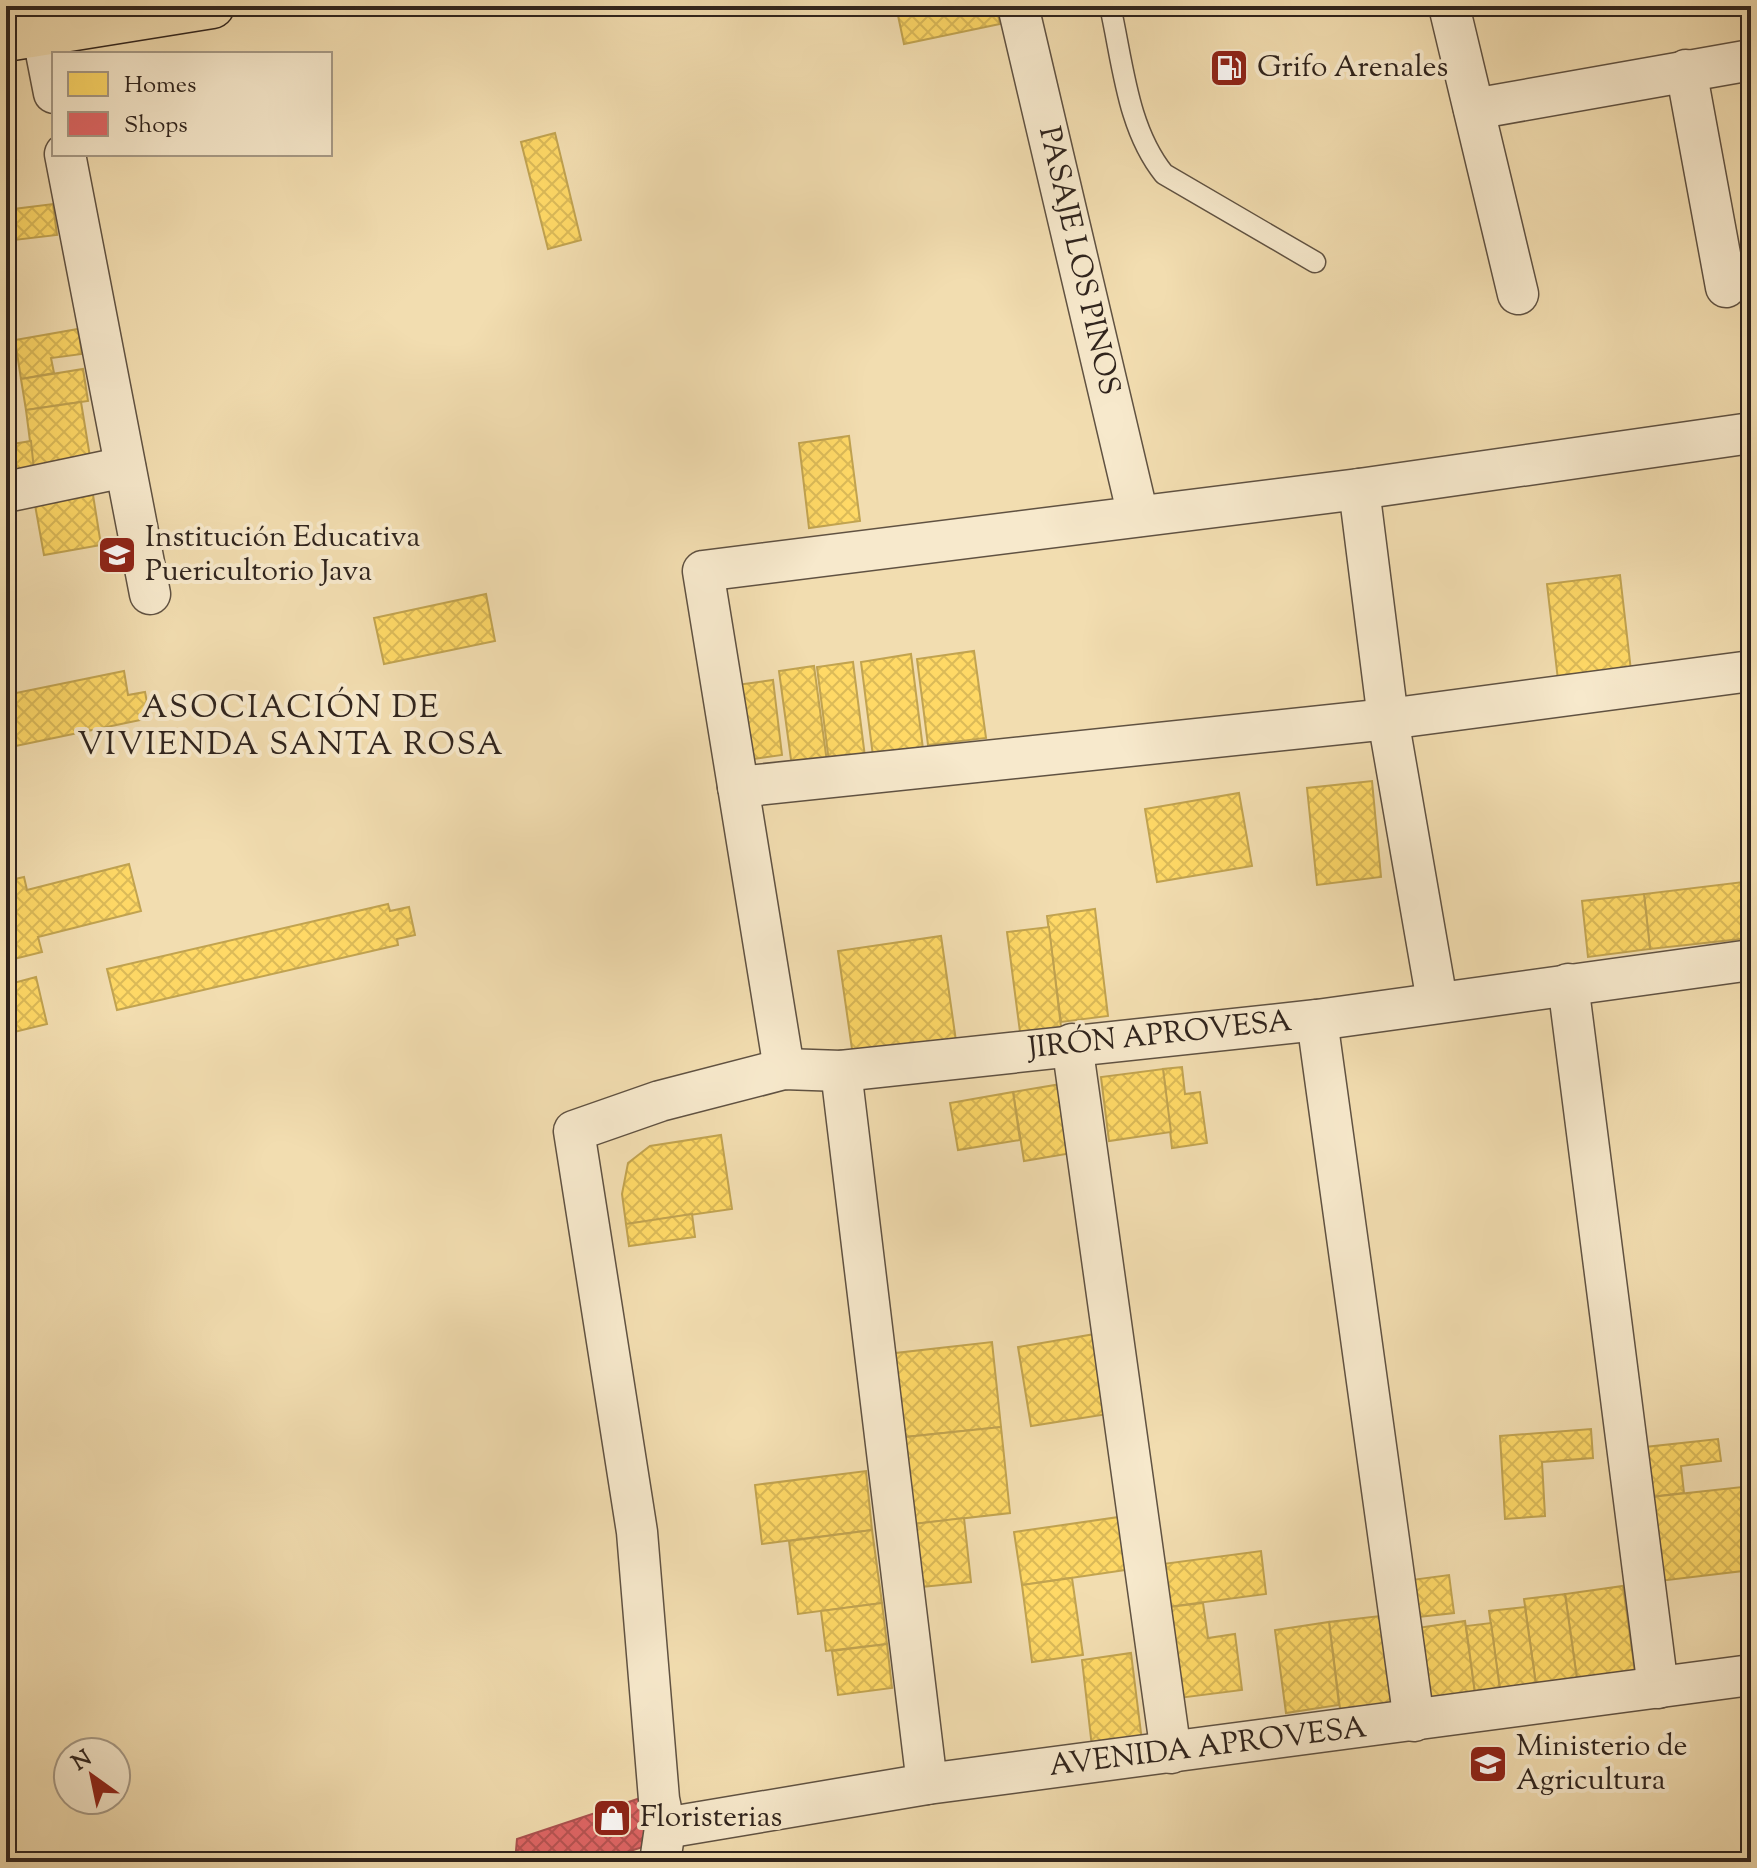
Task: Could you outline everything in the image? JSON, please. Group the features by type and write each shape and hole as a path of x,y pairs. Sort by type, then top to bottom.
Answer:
{"main road":[{"path":"28,25 212,6"}],"street":[{"name":"PASAJE LOS PINOS","path":"1018,6 1138,516"},
{"path":"1449,6 1518,294"},
{"path":"28,25 52,88"},
{"path":"1474,109 1751,60"},
{"path":"1686,70 1726,287"},
{"path":"65,156 150,594"},
{"path":"784,1069 703,571 1359,489 1751,433"},
{"path":"6,492 125,467"},
{"path":"1359,489 1388,719 1437,1001"},
{"path":"738,787 1388,719 1751,671"},
{"name":"JIRÓN APROVESA","path":"662,1845 637,1532 574,1131 660,1101 784,1069 841,1071 1317,1020 1751,960"},
{"path":"1568,984 1658,1688"},
{"path":"1317,1020 1414,1721"},
{"path":"1072,1044 1171,1753"},
{"path":"841,1071 927,1784"},
{"name":"AVENIDA APROVESA","path":"662,1845 927,1784 1751,1675"}],"lane":[{"path":"1110,6 1139,133 1148,155 1164,174 1315,262"}],"building: Homes":[{"path":"896,6 996,6 1000,24 904,44"},
{"path":"6,99 16,159 6,160"},
{"path":"555,133 581,240 548,249 521,142"},
{"path":"53,204 57,235 6,241 6,210"},
{"path":"11,319 17,356 6,358 6,320"},
{"path":"78,329 82,354 51,358 54,373 21,379 15,340"},
{"path":"83,369 88,401 26,410 21,379"},
{"path":"81,402 91,463 35,480 26,410"},
{"path":"849,436 860,521 809,528 799,443"},
{"path":"31,441 35,480 6,486 6,445"},
{"path":"93,495 101,545 44,555 35,505"},
{"path":"1620,575 1631,671 1558,680 1547,584"},
{"path":"486,594 495,641 384,664 374,618"},
{"path":"974,651 986,738 928,745 917,659"},
{"path":"911,654 923,749 873,756 861,662"},
{"path":"853,662 865,757 829,762 817,667"},
{"path":"814,666 827,762 792,767 779,671"},
{"path":"124,671 128,695 145,692 150,718 6,748 6,695"},
{"path":"773,680 782,755 739,761 729,686"},
{"path":"1372,781 1381,877 1317,885 1307,788"},
{"path":"1239,793 1252,866 1157,882 1145,809"},
{"path":"129,864 141,911 38,937 42,952 6,961 6,881 24,877 27,890"},
{"path":"1751,873 1751,938 1750,938 1742,874"},
{"path":"1743,882 1750,938 1650,949 1644,894"},
{"path":"1644,894 1650,949 1588,957 1582,901"},
{"path":"388,904 390,911 409,907 415,935 397,939 398,945 117,1010 107,969"},
{"path":"1095,909 1108,1016 1061,1022 1047,916"},
{"path":"1049,927 1061,1027 1020,1032 1007,932"},
{"path":"941,936 956,1041 853,1056 838,951"},
{"path":"36,977 47,1024 6,1034 6,985"},
{"path":"1182,1067 1185,1094 1200,1092 1207,1143 1172,1148 1163,1069"},
{"path":"1163,1069 1171,1132 1109,1141 1101,1077"},
{"path":"1061,1084 1072,1153 1024,1161 1013,1092"},
{"path":"1013,1092 1020,1140 958,1150 950,1103"},
{"path":"721,1135 732,1209 626,1224 622,1194 628,1163 650,1146"},
{"path":"692,1214 695,1237 629,1246 626,1224"},
{"path":"1095,1334 1108,1414 1031,1426 1018,1347"},
{"path":"992,1342 1001,1427 896,1438 887,1354"},
{"path":"1001,1427 1010,1513 905,1525 896,1438"},
{"path":"1591,1429 1593,1458 1542,1462 1545,1516 1505,1519 1500,1436"},
{"path":"1718,1439 1721,1461 1681,1466 1684,1493 1642,1498 1636,1448"},
{"path":"866,1471 872,1530 762,1544 755,1485"},
{"path":"1742,1487 1751,1570 1651,1582 1642,1498"},
{"path":"1119,1517 1126,1570 1022,1585 1014,1532"},
{"path":"964,1518 971,1582 912,1588 905,1525"},
{"path":"872,1530 882,1603 798,1614 789,1541"},
{"path":"1261,1551 1266,1594 1160,1608 1155,1565"},
{"path":"1449,1575 1454,1613 1400,1619 1396,1582"},
{"path":"1072,1578 1083,1655 1032,1662 1022,1585"},
{"path":"1623,1586 1635,1671 1577,1679 1565,1594"},
{"path":"1565,1594 1577,1679 1536,1685 1524,1599"},
{"path":"882,1603 887,1644 826,1651 821,1611"},
{"path":"1203,1603 1208,1638 1235,1634 1242,1690 1171,1699 1160,1608"},
{"path":"1525,1607 1536,1685 1500,1690 1489,1611"},
{"path":"1380,1616 1391,1703 1340,1709 1329,1622"},
{"path":"1465,1621 1475,1693 1414,1702 1404,1630"},
{"path":"1329,1622 1339,1705 1286,1713 1275,1630"},
{"path":"1491,1623 1500,1690 1475,1693 1466,1626"},
{"path":"887,1644 892,1688 838,1695 832,1651"},
{"path":"1131,1653 1142,1741 1092,1747 1082,1660"}],"building: Shops":[{"name":"Floristerias","path":"643,1797 646,1846 595,1862 515,1862 517,1839"}],"place":[{"name":"Grifo Arenales","path":"1229,68"},
{"name":"Institución Educativa Puericultorio Java","path":"117,555"},
{"name":"Ministerio de Agricultura","path":"1488,1764"},
{"name":"Floristerias","path":"612,1818"}],"district":[{"name":"ASOCIACIÓN DE VIVIENDA SANTA ROSA","path":"291,728"}]}
